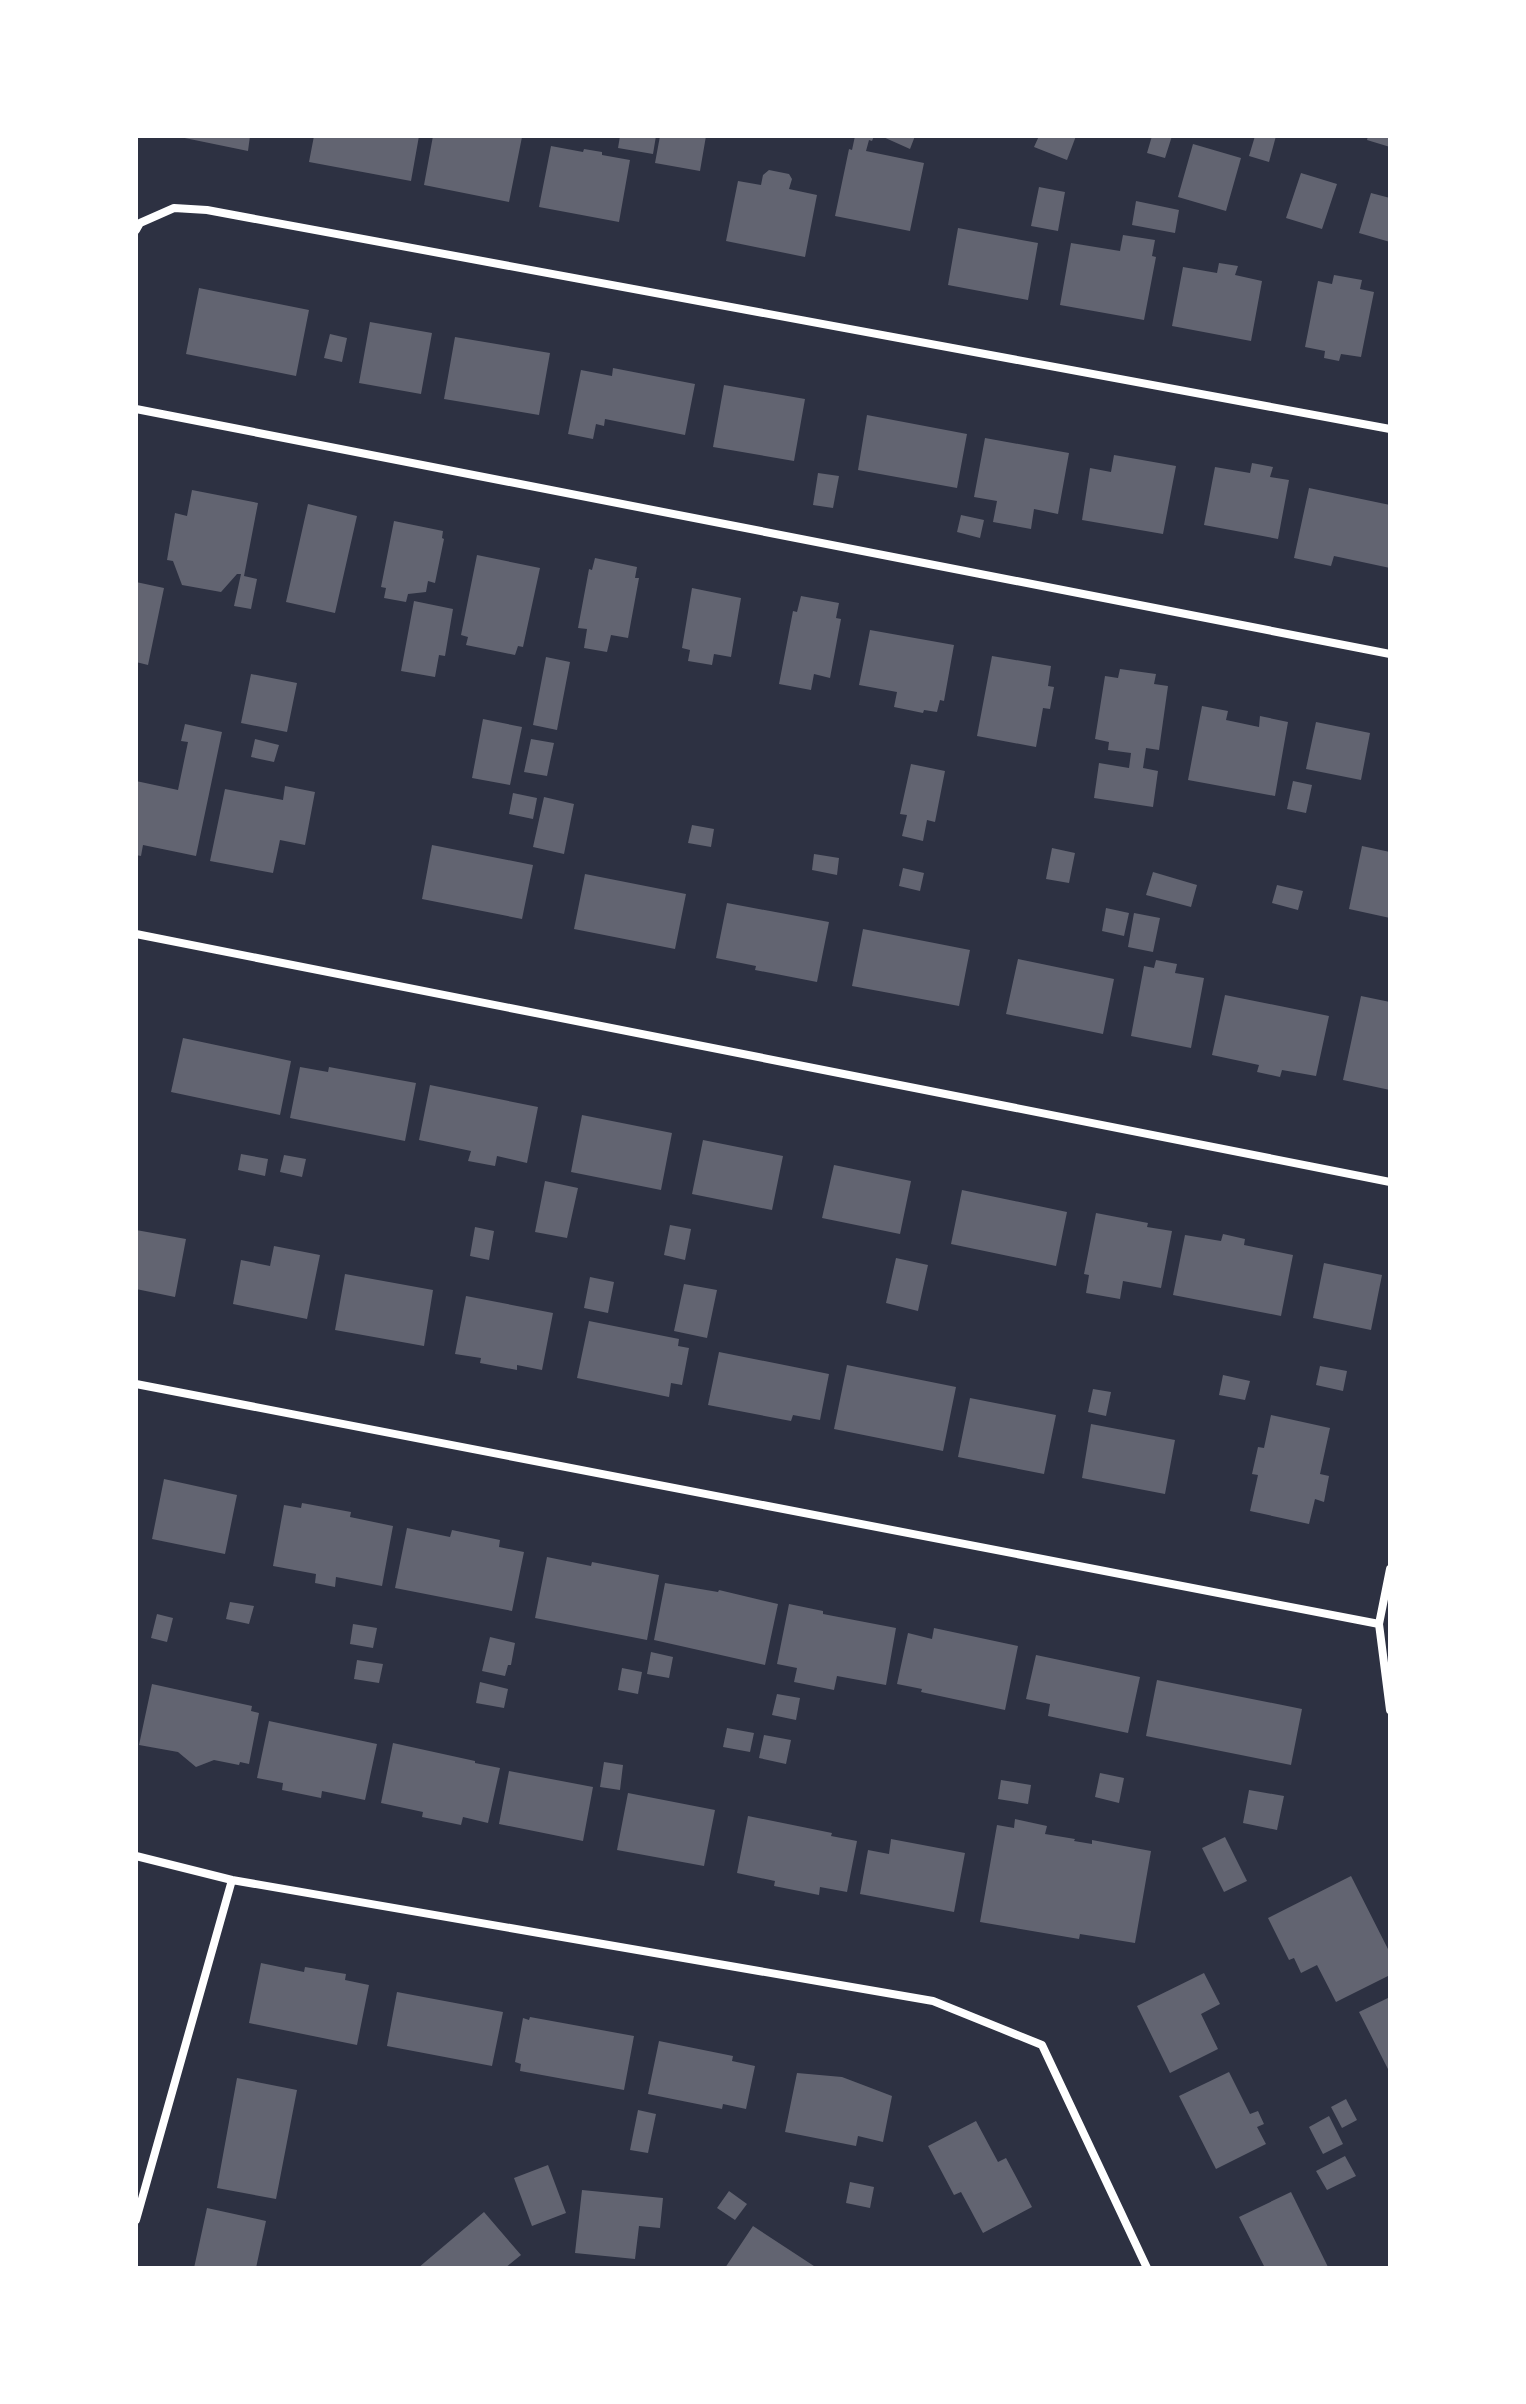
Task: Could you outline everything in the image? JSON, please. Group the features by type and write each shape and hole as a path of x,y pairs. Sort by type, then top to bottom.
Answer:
{"street":[{"path":"136,230 140,223 174,208 207,210 1390,429"},
{"path":"136,409 1390,654"},
{"path":"136,934 1390,1182"},
{"path":"136,1384 1379,1624"},
{"path":"1390,1569 1379,1624 1390,1710"},
{"path":"136,1856 232,1880 933,2001 1042,2045 1147,2268"},
{"path":"136,2220 232,1880"}],"building":[{"path":"175,136 250,136 248,151"},
{"path":"314,136 419,136 411,181 309,162"},
{"path":"433,136 522,137 509,202 424,185"},
{"path":"620,136 656,136 653,154 618,148"},
{"path":"660,136 706,136 700,171 655,163"},
{"path":"855,136 874,136 872,141 869,140 866,151 924,163 910,231 835,216 849,149 852,150"},
{"path":"881,136 915,136 910,149"},
{"path":"1039,136 1076,136 1067,160 1034,147"},
{"path":"1152,136 1172,136 1165,158 1147,153"},
{"path":"1255,136 1276,136 1269,162 1249,156"},
{"path":"1368,136 1390,136 1390,147 1367,140"},
{"path":"1193,144 1241,158 1226,211 1178,197"},
{"path":"551,146 602,152 602,155 630,160 619,222 539,207"},
{"path":"769,170 789,174 792,179 789,189 817,195 805,257 726,241 738,181 761,185 763,175"},
{"path":"1301,173 1337,184 1322,229 1286,218"},
{"path":"1039,187 1065,192 1058,231 1031,226"},
{"path":"1371,193 1390,198 1390,242 1359,233"},
{"path":"1136,201 1179,210 1175,233 1132,225"},
{"path":"958,228 1038,243 1028,300 948,285"},
{"path":"1123,235 1155,240 1152,256 1156,257 1144,320 1060,305 1071,243 1120,251"},
{"path":"1219,263 1238,266 1235,275 1262,281 1251,341 1172,326 1183,267 1217,273"},
{"path":"1334,275 1362,280 1360,289 1374,292 1361,357 1341,354 1339,361 1324,358 1325,351 1305,347 1318,281 1332,284"},
{"path":"199,288 309,310 296,376 186,354"},
{"path":"370,322 432,333 421,394 359,383"},
{"path":"330,334 347,338 342,362 324,358"},
{"path":"455,337 550,353 539,415 444,399"},
{"path":"613,368 695,384 685,435 605,419 604,426 596,424 593,439 568,434 581,370 612,376"},
{"path":"724,385 805,399 794,461 713,447"},
{"path":"867,415 967,434 957,488 858,470"},
{"path":"985,438 1069,453 1058,514 1034,509 1031,529 993,522 997,501 974,497"},
{"path":"1114,455 1176,466 1163,534 1082,520 1090,468 1111,472"},
{"path":"1252,463 1273,467 1270,477 1289,480 1278,539 1204,525 1215,467 1250,473"},
{"path":"818,473 839,476 833,508 813,505"},
{"path":"1309,488 1390,505 1390,568 1334,556 1331,566 1294,558"},
{"path":"192,490 258,503 244,576 257,579 251,609 234,606 241,574 237,574 221,592 182,585 173,561 167,560 175,513 187,516"},
{"path":"308,504 357,516 335,613 286,602"},
{"path":"961,515 984,520 980,538 957,532"},
{"path":"394,521 443,531 435,583 428,581 426,592 408,594 406,602 384,598 386,588 381,587"},
{"path":"477,555 540,568 523,647 518,646 515,655 466,645 468,637 461,635"},
{"path":"595,558 637,567 635,578 639,578 628,638 611,635 607,652 584,648 587,629 578,628 589,569 592,570"},
{"path":"136,582 164,588 148,665 136,662"},
{"path":"692,588 741,598 731,657 714,654 712,665 688,661 690,650 682,648"},
{"path":"801,596 839,603 836,618 841,619 830,678 814,674 811,690 779,684 793,611 797,612"},
{"path":"414,601 453,609 445,656 439,655 435,677 401,671"},
{"path":"870,630 954,645 944,701 940,700 937,712 924,710 923,713 894,707 897,692 859,685"},
{"path":"992,656 1051,666 1048,686 1054,687 1050,709 1043,708 1036,747 977,736"},
{"path":"546,657 570,662 557,730 533,725"},
{"path":"1120,669 1156,674 1154,684 1168,686 1159,750 1146,748 1143,768 1158,771 1153,807 1094,798 1099,763 1129,768 1131,753 1108,750 1109,742 1095,739 1105,676 1118,678"},
{"path":"251,674 297,683 287,732 241,723"},
{"path":"1202,706 1228,711 1226,720 1259,727 1260,716 1288,722 1275,796 1188,780"},
{"path":"483,719 522,727 510,785 472,778"},
{"path":"1316,722 1370,733 1361,780 1306,769"},
{"path":"185,724 222,732 196,856 143,845 141,856 136,855 136,781 178,790 188,742 181,741"},
{"path":"255,739 279,745 274,762 251,757"},
{"path":"531,739 554,743 547,776 524,772"},
{"path":"911,764 945,771 935,822 927,820 923,841 902,836 907,815 900,814"},
{"path":"1293,781 1312,785 1306,813 1287,809"},
{"path":"285,786 315,792 305,845 280,840 273,873 210,861 225,789 283,800"},
{"path":"513,793 537,798 533,819 509,814"},
{"path":"544,797 574,804 564,854 533,847"},
{"path":"692,825 714,829 711,847 688,843"},
{"path":"432,845 533,865 522,919 422,899"},
{"path":"1362,846 1390,852 1390,918 1349,909"},
{"path":"1052,848 1075,853 1069,883 1046,879"},
{"path":"814,854 839,858 837,875 812,870"},
{"path":"903,868 924,873 920,891 899,886"},
{"path":"1153,872 1197,885 1191,907 1146,895"},
{"path":"585,874 686,894 675,949 574,929"},
{"path":"1277,885 1303,891 1298,910 1272,903"},
{"path":"727,903 829,922 817,982 755,970 756,966 716,958"},
{"path":"1106,908 1129,913 1124,936 1102,931"},
{"path":"1134,913 1160,918 1153,952 1128,947"},
{"path":"863,929 970,950 959,1006 852,986"},
{"path":"1018,959 1114,979 1103,1034 1006,1014"},
{"path":"1156,960 1177,964 1175,973 1204,978 1191,1048 1131,1036 1144,966 1154,968"},
{"path":"1225,995 1329,1016 1316,1076 1282,1070 1280,1077 1257,1072 1259,1065 1212,1055"},
{"path":"1361,996 1390,1002 1390,1090 1343,1080"},
{"path":"183,1038 291,1061 280,1115 171,1092"},
{"path":"300,1067 328,1072 329,1067 416,1083 405,1141 290,1118"},
{"path":"430,1085 538,1107 527,1163 497,1156 495,1166 468,1161 471,1151 419,1140"},
{"path":"582,1115 672,1133 661,1190 571,1172"},
{"path":"703,1140 783,1156 772,1210 692,1194"},
{"path":"241,1154 268,1159 265,1176 238,1170"},
{"path":"284,1155 306,1159 302,1177 280,1172"},
{"path":"834,1165 911,1181 900,1234 822,1218"},
{"path":"545,1181 578,1188 567,1238 535,1232"},
{"path":"962,1190 1067,1212 1056,1266 951,1244"},
{"path":"1096,1213 1172,1231 1161,1288 1123,1281 1120,1299 1086,1293 1089,1275 1084,1274"},
{"path":"670,1225 691,1229 685,1260 664,1255"},
{"path":"475,1227 494,1231 489,1260 470,1256"},
{"path":"136,1230 186,1239 175,1297 136,1289"},
{"path":"1223,1234 1245,1239 1244,1245 1293,1255 1281,1316 1173,1295 1185,1235 1221,1241"},
{"path":"274,1246 320,1255 307,1319 233,1304 241,1260 270,1266"},
{"path":"896,1258 928,1265 918,1311 886,1303"},
{"path":"1324,1263 1382,1275 1371,1330 1313,1318"},
{"path":"345,1274 433,1290 424,1346 335,1330"},
{"path":"590,1277 614,1282 608,1313 584,1308"},
{"path":"684,1284 717,1290 707,1338 674,1331"},
{"path":"466,1296 553,1313 542,1370 517,1365 517,1370 480,1363 481,1358 455,1354"},
{"path":"589,1321 679,1339 678,1346 689,1348 682,1385 671,1383 669,1397 577,1378"},
{"path":"719,1352 829,1374 820,1420 793,1415 791,1421 708,1405"},
{"path":"847,1365 956,1387 943,1451 834,1429"},
{"path":"1320,1366 1347,1371 1343,1391 1316,1385"},
{"path":"1223,1375 1250,1381 1245,1400 1219,1395"},
{"path":"1093,1389 1111,1392 1106,1416 1088,1412"},
{"path":"970,1398 1056,1415 1044,1474 958,1457"},
{"path":"1271,1415 1330,1428 1320,1474 1329,1476 1324,1502 1315,1499 1309,1524 1250,1511 1258,1475 1252,1474 1258,1447 1264,1448"},
{"path":"1091,1424 1175,1440 1165,1494 1082,1478"},
{"path":"164,1479 237,1495 225,1554 152,1539"},
{"path":"302,1503 351,1512 350,1517 393,1526 382,1586 336,1577 335,1587 315,1583 316,1574 273,1566 284,1505 301,1508"},
{"path":"407,1528 450,1537 452,1530 500,1540 499,1547 524,1552 512,1611 395,1588"},
{"path":"547,1557 659,1575 647,1640 535,1618"},
{"path":"665,1583 719,1590 778,1604 765,1665 654,1640"},
{"path":"230,1602 254,1606 249,1624 226,1619"},
{"path":"789,1604 896,1628 886,1685 837,1676 834,1690 794,1682 797,1668 777,1664"},
{"path":"157,1614 173,1618 167,1642 151,1638"},
{"path":"353,1624 377,1628 373,1648 350,1644"},
{"path":"934,1628 1018,1646 1005,1710 897,1684 908,1633 932,1639"},
{"path":"490,1637 515,1643 511,1665 508,1665 505,1676 482,1671"},
{"path":"651,1652 673,1657 669,1678 647,1674"},
{"path":"1036,1655 1140,1677 1128,1733 1048,1716 1050,1704 1026,1699"},
{"path":"357,1660 383,1664 379,1683 354,1679"},
{"path":"622,1668 642,1672 638,1694 618,1690"},
{"path":"1157,1680 1302,1709 1291,1765 1146,1736"},
{"path":"480,1682 508,1689 504,1708 476,1703"},
{"path":"152,1684 252,1706 251,1711 259,1713 249,1764 214,1760 196,1767 178,1752 139,1745"},
{"path":"777,1694 800,1698 796,1720 772,1715"},
{"path":"269,1721 377,1744 365,1800 322,1791 321,1798 282,1790 283,1783 257,1778"},
{"path":"727,1728 754,1733 750,1752 723,1747"},
{"path":"764,1735 791,1740 786,1764 759,1758"},
{"path":"393,1743 500,1768 488,1823 463,1817 461,1825 422,1817 423,1812 381,1803"},
{"path":"604,1762 623,1765 620,1790 600,1787"},
{"path":"509,1771 593,1787 583,1841 499,1824"},
{"path":"1100,1773 1124,1778 1119,1803 1095,1797"},
{"path":"1001,1780 1031,1785 1028,1804 998,1799"},
{"path":"1249,1790 1284,1796 1277,1830 1243,1823"},
{"path":"628,1793 715,1810 704,1866 617,1850"},
{"path":"748,1816 857,1841 847,1892 820,1887 819,1895 774,1886 775,1881 737,1873"},
{"path":"1015,1819 1047,1826 1045,1834 1074,1841 1092,1844 1092,1840 1151,1851 1135,1943 1080,1934 1079,1939 980,1922 997,1825 1014,1828"},
{"path":"1225,1837 1247,1881 1224,1892 1202,1848"},
{"path":"891,1839 965,1853 954,1912 860,1894 868,1850 889,1854"},
{"path":"1351,1876 1390,1953 1390,1975 1336,2002 1317,1965 1301,1973 1294,1958 1289,1960 1268,1918"},
{"path":"261,1963 304,1972 305,1967 346,1974 345,1980 369,1985 357,2045 249,2023"},
{"path":"1204,1973 1220,2004 1201,2014 1218,2049 1170,2073 1137,2006"},
{"path":"397,1992 503,2012 492,2066 387,2046"},
{"path":"1390,1997 1390,2073 1359,2012"},
{"path":"530,2017 634,2036 624,2090 520,2071 521,2064 515,2062 523,2018 529,2020"},
{"path":"659,2041 733,2056 732,2061 755,2066 746,2109 723,2104 722,2109 648,2094"},
{"path":"1229,2072 1250,2114 1258,2111 1264,2124 1257,2127 1266,2144 1216,2169 1179,2096"},
{"path":"797,2073 842,2077 892,2096 883,2142 858,2136 856,2146 785,2132"},
{"path":"237,2078 297,2090 276,2199 217,2188"},
{"path":"1346,2099 1357,2120 1342,2128 1331,2107"},
{"path":"638,2110 656,2114 648,2153 630,2150"},
{"path":"1329,2116 1343,2144 1323,2154 1309,2127"},
{"path":"976,2121 998,2162 1006,2158 1032,2207 983,2233 961,2192 954,2195 928,2146"},
{"path":"1345,2156 1356,2176 1327,2190 1316,2171"},
{"path":"548,2165 566,2213 532,2226 514,2178"},
{"path":"850,2182 874,2187 870,2208 846,2203"},
{"path":"582,2190 663,2198 660,2228 639,2226 635,2259 575,2253"},
{"path":"729,2191 747,2204 735,2220 717,2208"},
{"path":"1291,2192 1326,2268 1265,2268 1239,2217"},
{"path":"207,2208 266,2221 256,2268 194,2268"},
{"path":"484,2212 521,2255 505,2268 418,2268"},
{"path":"753,2226 817,2268 725,2268"}]}
